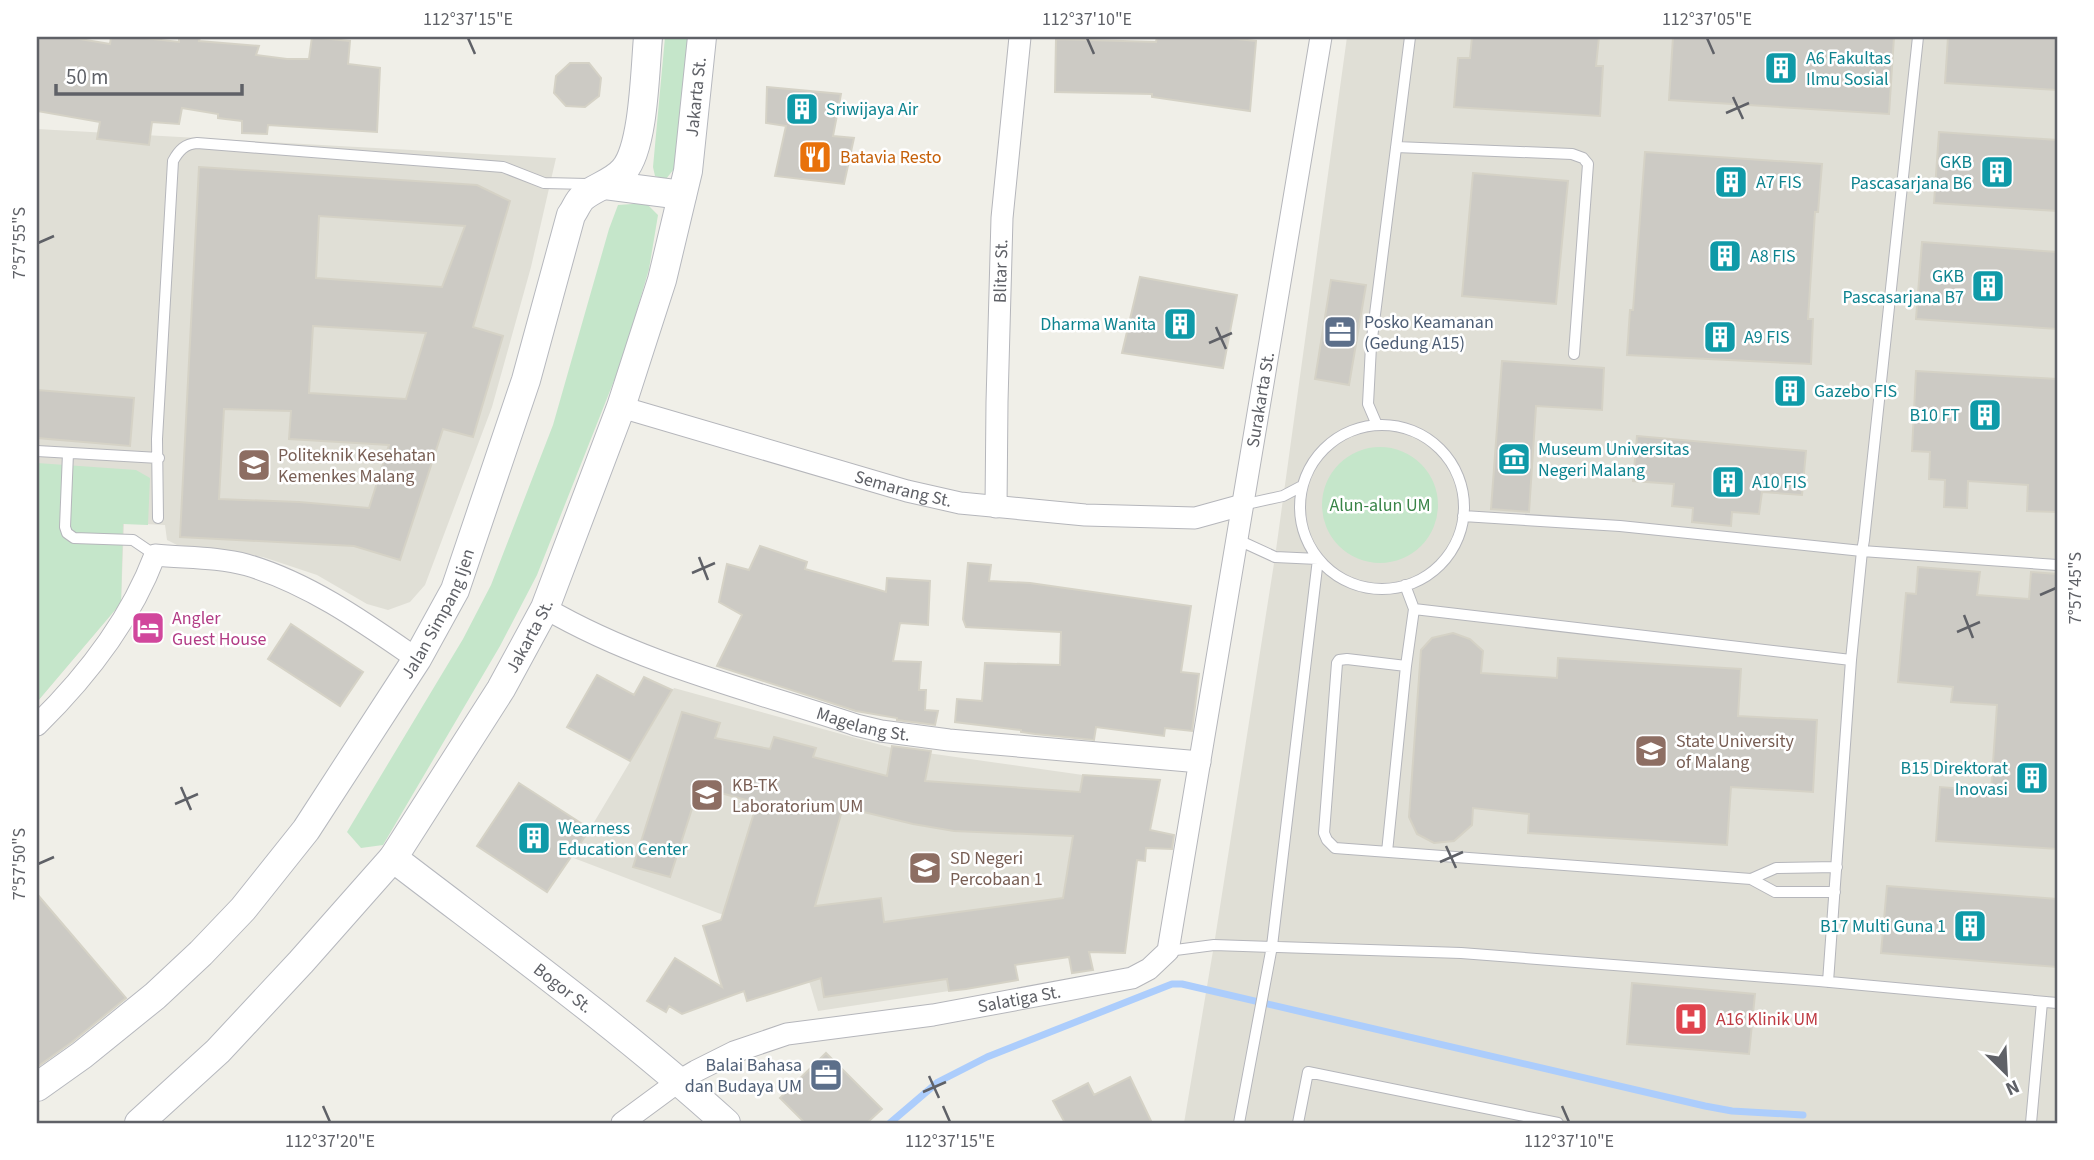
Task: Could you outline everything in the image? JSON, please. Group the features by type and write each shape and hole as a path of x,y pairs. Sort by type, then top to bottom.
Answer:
{"main road":[{"name":"Jalan Simpang Ijen","path":"37,1087 82,1055 155,996 243,909 306,830 417,659 455,590 526,380 572,215 581,198 605,185 624,170 635,150 648,37"},
{"name":"Jakarta St.","path":"139,1123 218,1051 393,858 501,689 545,608 621,407 662,279 688,171 702,37"},
{"path":"605,185 682,195"},
{"name":"Bogor St.","path":"393,858 555,982 679,1081 726,1123"}],"street":[{"name":"Blitar St.","path":"996,507 996,402 1002,218 1020,37"},
{"name":"Surakarta St.","path":"1200,762 1321,37"},
{"name":"Semarang St.","path":"621,407 907,491 960,503 1085,515 1195,519"},
{"path":"1195,519 1242,505"},
{"path":"1195,519 1236,539"},
{"path":"37,725 113,638 145,583 155,555 213,559 246,565 280,577 309,591 417,659"},
{"name":"Magelang St.","path":"545,608 566,620 685,671 881,731 949,740 1200,762"},
{"path":"1168,951 1200,762"},
{"name":"Salatiga St.","path":"622,1123 679,1081 734,1052 787,1034 933,1015 1132,978 1149,969 1168,951"}],"lane":[{"path":"1377,425 1368,404 1371,346 1410,37"},
{"path":"1828,982 1861,551 1919,37"},
{"path":"158,517 157,439 173,161 177,153 190,144 197,143 503,167 544,183 605,185"},
{"path":"1396,147 1572,154 1583,158 1588,164 1574,354"},
{"path":"1377,425 1412,431 1428,439 1441,451 1460,481 1463,516 1457,539 1433,570 1405,585 1385,588 1348,582 1332,572 1309,546 1302,524 1302,486 1310,467 1322,450 1338,437 1377,425"},
{"path":"37,452 159,458"},
{"path":"68,453 67,533 74,538 133,540 155,555"},
{"path":"1242,505 1283,496 1302,486"},
{"path":"1463,516 1620,526 1861,551 2057,565"},
{"path":"1236,539 1275,557 1318,559"},
{"path":"1239,1123 1272,946 1318,559"},
{"path":"1387,852 1414,609 1405,585"},
{"path":"1414,609 1851,660"},
{"path":"1406,666 1347,659 1339,660 1336,667 1324,833 1335,848 1751,879 1775,892 1835,892"},
{"path":"1751,879 1776,868 1837,867"},
{"path":"1168,951 1214,946 1272,946 1487,954 2057,1003"},
{"path":"2031,1123 2042,1002"},
{"path":"1298,1123 1308,1072 1558,1123"}],"shaded area":[{"name":"State University of Malang","path":"1347,37 2057,37 2057,1123 1184,1123 1275,557"},
{"name":"Politeknik Kesehatan Kemenkes Malang","path":"37,129 556,158 531,267 492,407 425,585 410,602 388,610 367,604 317,575 263,557 177,545 167,540 165,525 124,523 121,603 37,702"},
{"name":"SD Negeri Percobaan 1","path":"674,688 892,748 1083,775 1063,898 939,915 949,991 818,1011 796,938 718,913 571,857"}],"green space":[{"path":"665,37 692,37 674,169 666,179 655,176 653,167"},
{"path":"646,203 658,215 649,269 623,358 537,575 500,646 383,845 361,848 347,832 463,639 491,585 553,425 618,205"},
{"name":"Alun-alun UM","path":"1380,447 1402,452 1421,464 1433,483 1438,505 1433,527 1421,546 1402,558 1380,563 1358,558 1339,546 1327,527 1322,505 1327,483 1339,464 1358,452"},
{"path":"37,463 136,470 150,478 148,525 123,524 121,603 37,702"}],"building":[{"path":"37,37 68,37 110,44 111,37 179,42 179,37 200,37 199,41 259,46 256,55 287,59 309,59 312,37 350,41 348,64 380,68 377,132 268,125 267,134 242,133 242,121 218,118 218,114 182,108 179,124 152,122 149,145 97,139 100,122 37,111"},
{"path":"1157,37 1219,37 1256,41 1250,111 1152,97 1152,94 1055,92 1056,39 1156,42"},
{"path":"1472,37 1599,37 1596,66 1603,66 1600,116 1454,107 1458,58 1470,58"},
{"name":"A6 Fakultas Ilmu Sosial","path":"1673,37 1894,37 1889,114 1669,100"},
{"path":"1948,37 2057,37 2057,90 1945,83"},
{"path":"570,63 589,63 601,78 599,96 585,107 566,106 554,93 556,76"},
{"path":"767,87 841,94 833,136 854,138 844,184 775,176 786,126 766,123"},
{"name":"GKB Pascasarjana B6","path":"1939,132 2057,140 2057,211 1934,203"},
{"path":"1645,152 1822,164 1818,212 1815,212 1808,319 1813,319 1811,364 1627,355"},
{"path":"199,167 477,185 510,201 473,327 503,336 473,437 443,429 400,560 354,546 180,537","holes":["319,216 465,226 442,287 316,278","313,326 426,333 406,399 309,393","224,409 291,411 289,439 389,445 369,508 219,499"]},
{"path":"1473,173 1568,181 1556,304 1462,296"},
{"name":"GKB Pascasarjana B7","path":"1922,242 2057,252 2057,329 1916,319"},
{"name":"Dharma Wanita","path":"1140,277 1237,295 1223,368 1122,353"},
{"name":"Posko Keamanan (Gedung A15)","path":"1331,280 1366,285 1349,385 1315,379"},
{"name":"Museum Universitas Negeri Malang","path":"1502,361 1604,368 1602,410 1536,406 1529,512 1491,509"},
{"name":"B10 FT","path":"1916,371 2057,379 2057,512 2027,511 2028,485 1968,481 1967,508 1944,507 1945,480 1929,479 1930,452 1912,451"},
{"path":"37,390 134,398 130,446 37,438"},
{"name":"A10 FIS","path":"1637,436 1806,451 1802,495 1762,492 1759,514 1732,512 1731,526 1692,522 1693,508 1672,506 1674,484 1633,481"},
{"path":"760,546 807,562 805,569 886,592 887,578 930,581 928,625 900,623 893,661 921,662 919,690 926,690 925,710 938,711 935,725 856,711 717,666 742,615 719,602 727,564 749,570"},
{"path":"968,563 991,565 989,581 1030,583 1191,606 1181,672 1199,674 1192,731 1165,728 1164,736 1096,727 1094,740 955,722 957,699 982,701 985,663 1060,665 1061,632 966,627 963,619"},
{"path":"1918,567 1980,572 1977,595 2029,599 2031,572 2057,574 2057,849 1936,841 1940,787 1991,791 1997,705 1951,702 1953,687 1898,682 1906,593 1916,594"},
{"path":"291,624 363,672 340,706 268,659"},
{"path":"1453,633 1470,639 1483,651 1481,673 1557,678 1558,658 1741,669 1738,716 1817,720 1813,792 1731,787 1727,845 1528,833 1529,814 1473,808 1472,825 1454,841 1434,843 1417,834 1409,817 1421,650 1432,638"},
{"path":"597,675 634,695 644,677 672,690 630,761 567,727"},
{"path":"682,712 720,723 715,738 770,749 774,737 816,748 813,757 887,776 892,746 931,751 925,781 1080,792 1083,775 1160,780 1150,830 1174,835 1172,849 1146,848 1145,861 1137,860 1125,953 1089,952 1093,970 1072,973 1069,957 1015,965 1018,980 966,989 949,991 947,979 824,997 821,978 747,1001 744,991 682,1014 669,1006 666,1012 647,1001 675,958 722,987 703,926 721,920 757,803 699,787 670,877 633,867","holes":["843,807 954,831 1073,836 1063,898 884,922 881,898 815,906"]},
{"name":"Wearness Education Center","path":"519,783 590,829 547,892 477,846"},
{"name":"B17 Multi Guna 1","path":"1887,886 2057,899 2057,967 1881,953"},
{"path":"37,894 126,998 37,1067"},
{"name":"A16 Klinik UM","path":"1632,983 1755,994 1749,1054 1627,1044"},
{"name":"Balai Bahasa dan Budaya UM","path":"826,1053 882,1109 867,1123 805,1123 780,1098"},
{"path":"1130,1077 1152,1123 1065,1123 1053,1101 1088,1083 1094,1095"}],"waterway":[{"path":"890,1123 938,1082 987,1057 1172,984 1182,984 1705,1106 1732,1111 1803,1115"}],"place":[{"name":"A6 Fakultas Ilmu Sosial","path":"1781,68"},
{"name":"Sriwijaya Air","path":"802,109"},
{"name":"Batavia Resto","path":"815,157"},
{"name":"GKB Pascasarjana B6","path":"1997,172"},
{"name":"A7 FIS","path":"1731,182"},
{"name":"A8 FIS","path":"1725,256"},
{"name":"GKB Pascasarjana B7","path":"1988,286"},
{"name":"Dharma Wanita","path":"1180,324"},
{"name":"Posko Keamanan (Gedung A15)","path":"1340,332"},
{"name":"A9 FIS","path":"1720,337"},
{"name":"Gazebo FIS","path":"1790,391"},
{"name":"B10 FT","path":"1985,415"},
{"name":"Museum Universitas Negeri Malang","path":"1514,459"},
{"name":"Politeknik Kesehatan Kemenkes Malang","path":"254,465"},
{"name":"A10 FIS","path":"1728,482"},
{"name":"Angler Guest House","path":"148,628"},
{"name":"State University of Malang","path":"1651,751"},
{"name":"B15 Direktorat Inovasi","path":"2032,778"},
{"name":"KB-TK Laboratorium UM","path":"707,795"},
{"name":"Wearness Education Center","path":"534,838"},
{"name":"SD Negeri Percobaan 1","path":"925,868"},
{"name":"B17 Multi Guna 1","path":"1970,926"},
{"name":"A16 Klinik UM","path":"1691,1019"},
{"name":"Balai Bahasa dan Budaya UM","path":"826,1075"}]}
